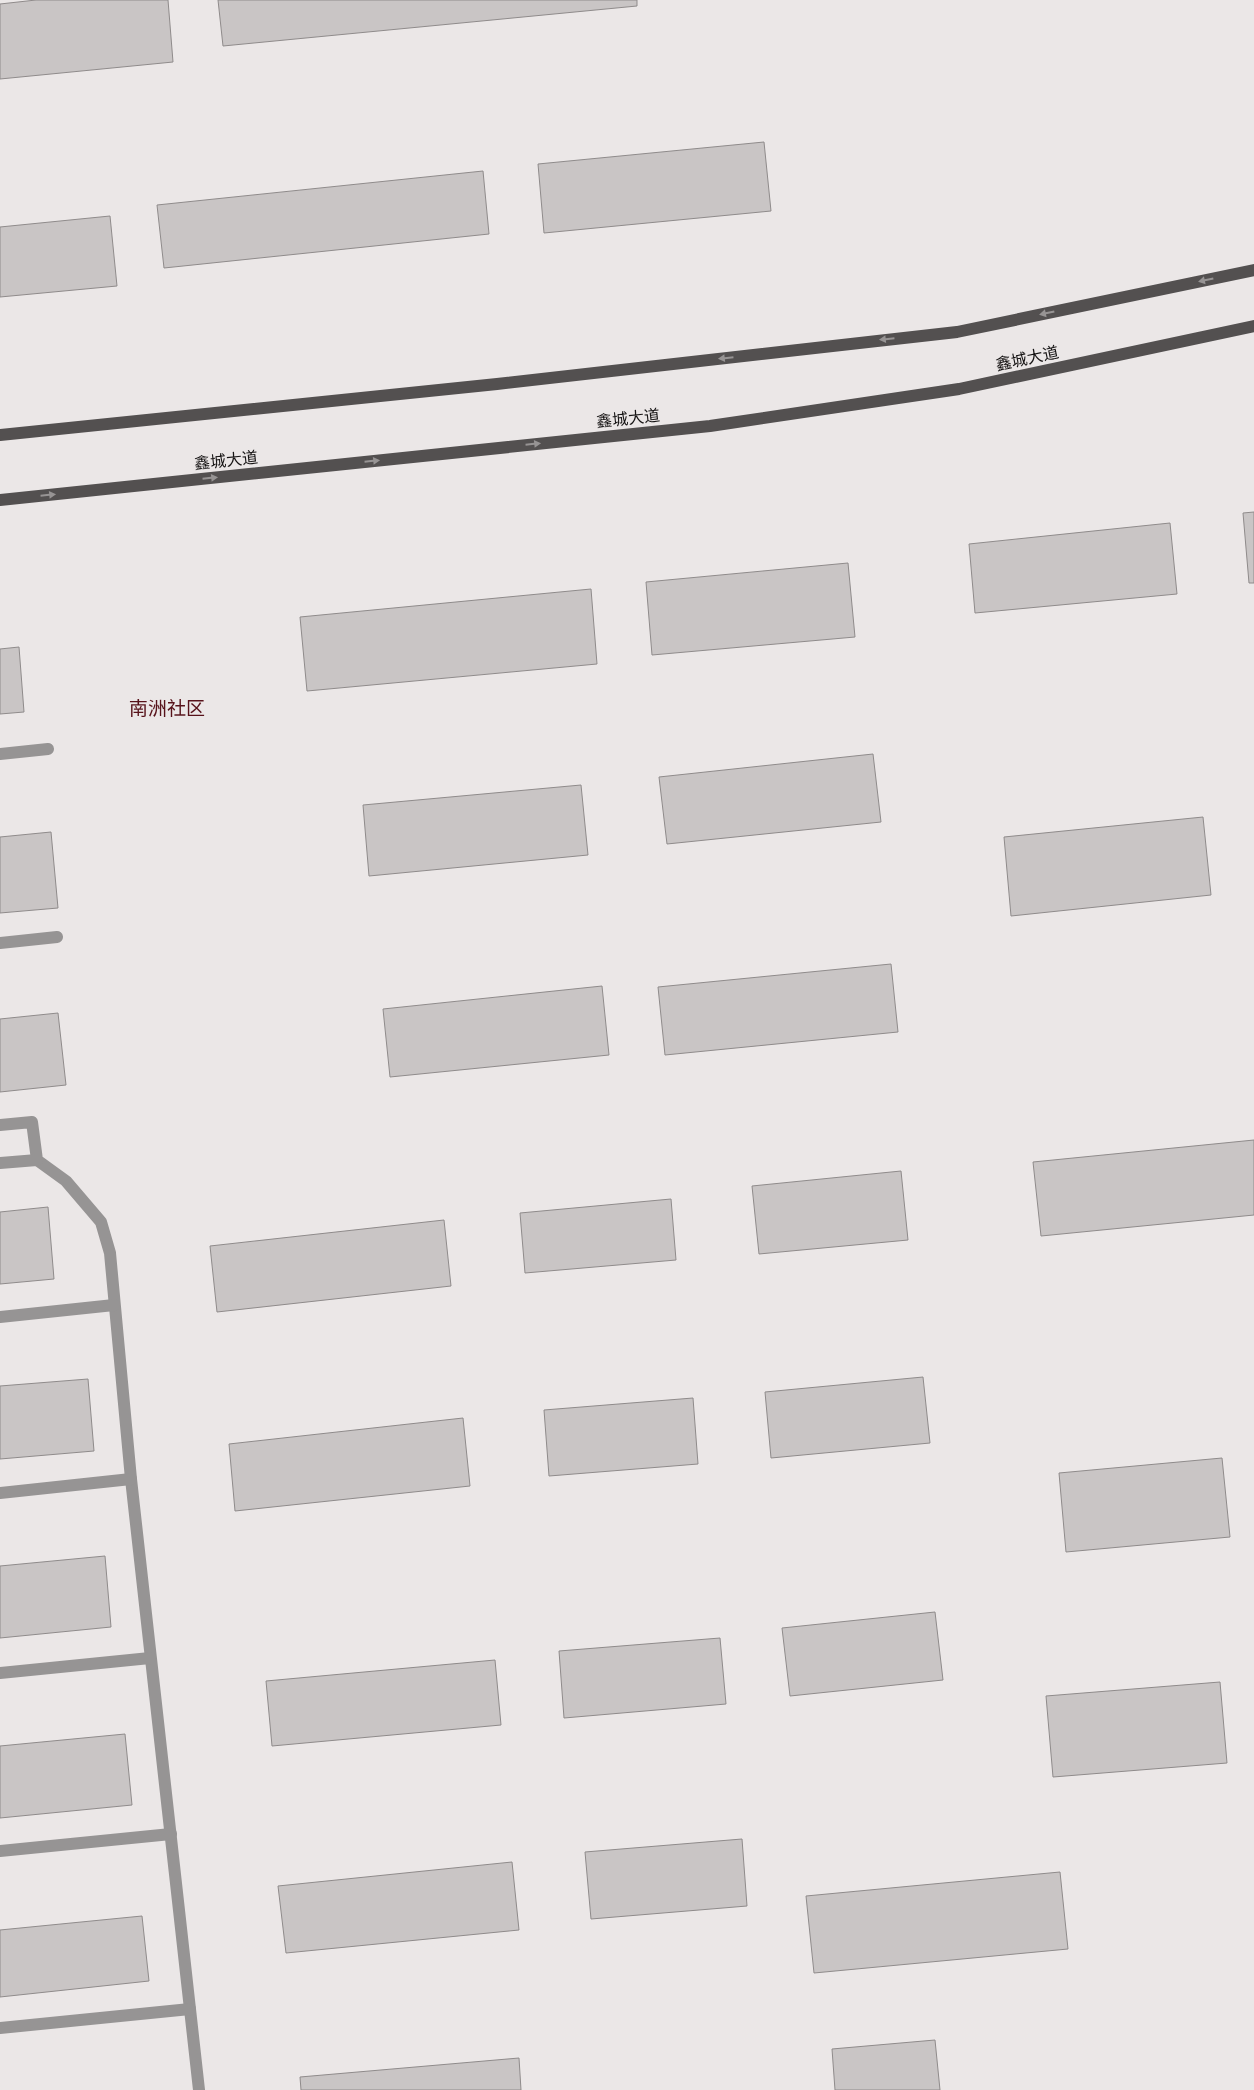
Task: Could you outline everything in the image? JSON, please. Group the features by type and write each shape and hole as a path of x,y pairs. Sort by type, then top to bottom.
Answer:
{"main road":[{"path":"0,435 496,384 957,332 1254,270"},
{"name":"鑫城大道","path":"0,500 710,426 960,389 1254,326"}],"lane":[{"path":"0,754 48,749"},
{"path":"0,943 57,937"},
{"path":"0,1124 32,1122 37,1160"},
{"path":"0,1163 37,1160 66,1181 101,1222 110,1253 150,1658 200,2090"},
{"path":"0,1317 114,1305"},
{"path":"0,1493 131,1479"},
{"path":"0,1673 150,1658"},
{"path":"0,1852 171,1834"},
{"path":"0,2028 190,2009"}],"building":[{"path":"36,0 168,0 173,62 0,79 0,4"},
{"path":"218,0 637,0 637,6 223,46"},
{"path":"764,142 771,211 544,233 538,164"},
{"path":"483,171 489,234 164,268 157,205"},
{"path":"110,216 117,286 0,297 0,227"},
{"path":"1254,512 1254,583 1249,583 1243,513"},
{"path":"1170,523 1177,594 975,613 969,544"},
{"path":"848,563 855,637 652,655 646,582"},
{"path":"591,589 597,664 307,691 300,617"},
{"path":"19,647 24,712 0,714 0,649"},
{"path":"873,754 881,822 667,844 659,777"},
{"path":"581,785 588,855 369,876 363,805"},
{"path":"1203,817 1211,895 1011,916 1004,837"},
{"path":"51,832 58,908 0,913 0,837"},
{"path":"891,964 898,1032 665,1055 658,987"},
{"path":"602,986 609,1055 390,1077 383,1009"},
{"path":"58,1013 66,1085 0,1092 0,1019"},
{"path":"1254,1140 1254,1215 1041,1236 1033,1162"},
{"path":"901,1171 908,1240 759,1254 752,1186"},
{"path":"671,1199 676,1260 525,1273 520,1213"},
{"path":"48,1207 54,1279 0,1284 0,1212"},
{"path":"444,1220 451,1286 217,1312 210,1246"},
{"path":"923,1377 930,1443 771,1458 765,1392"},
{"path":"88,1379 94,1451 0,1459 0,1386"},
{"path":"693,1398 698,1464 549,1476 544,1410"},
{"path":"463,1418 470,1486 235,1511 229,1444"},
{"path":"1222,1458 1230,1537 1066,1552 1059,1473"},
{"path":"105,1556 111,1627 0,1638 0,1566"},
{"path":"935,1612 943,1680 790,1696 782,1628"},
{"path":"720,1638 726,1704 564,1718 559,1651"},
{"path":"495,1660 501,1725 272,1746 266,1681"},
{"path":"1220,1682 1227,1763 1053,1777 1046,1696"},
{"path":"125,1734 132,1805 0,1818 0,1746"},
{"path":"742,1839 747,1906 591,1919 585,1852"},
{"path":"512,1862 519,1930 286,1953 278,1886"},
{"path":"1060,1872 1068,1949 814,1973 806,1896"},
{"path":"142,1916 149,1981 0,1997 0,1930"},
{"path":"935,2040 940,2090 835,2090 832,2049"},
{"path":"519,2058 521,2090 301,2090 300,2077"}],"district":[{"name":"南洲社区","path":"167,708"}]}
